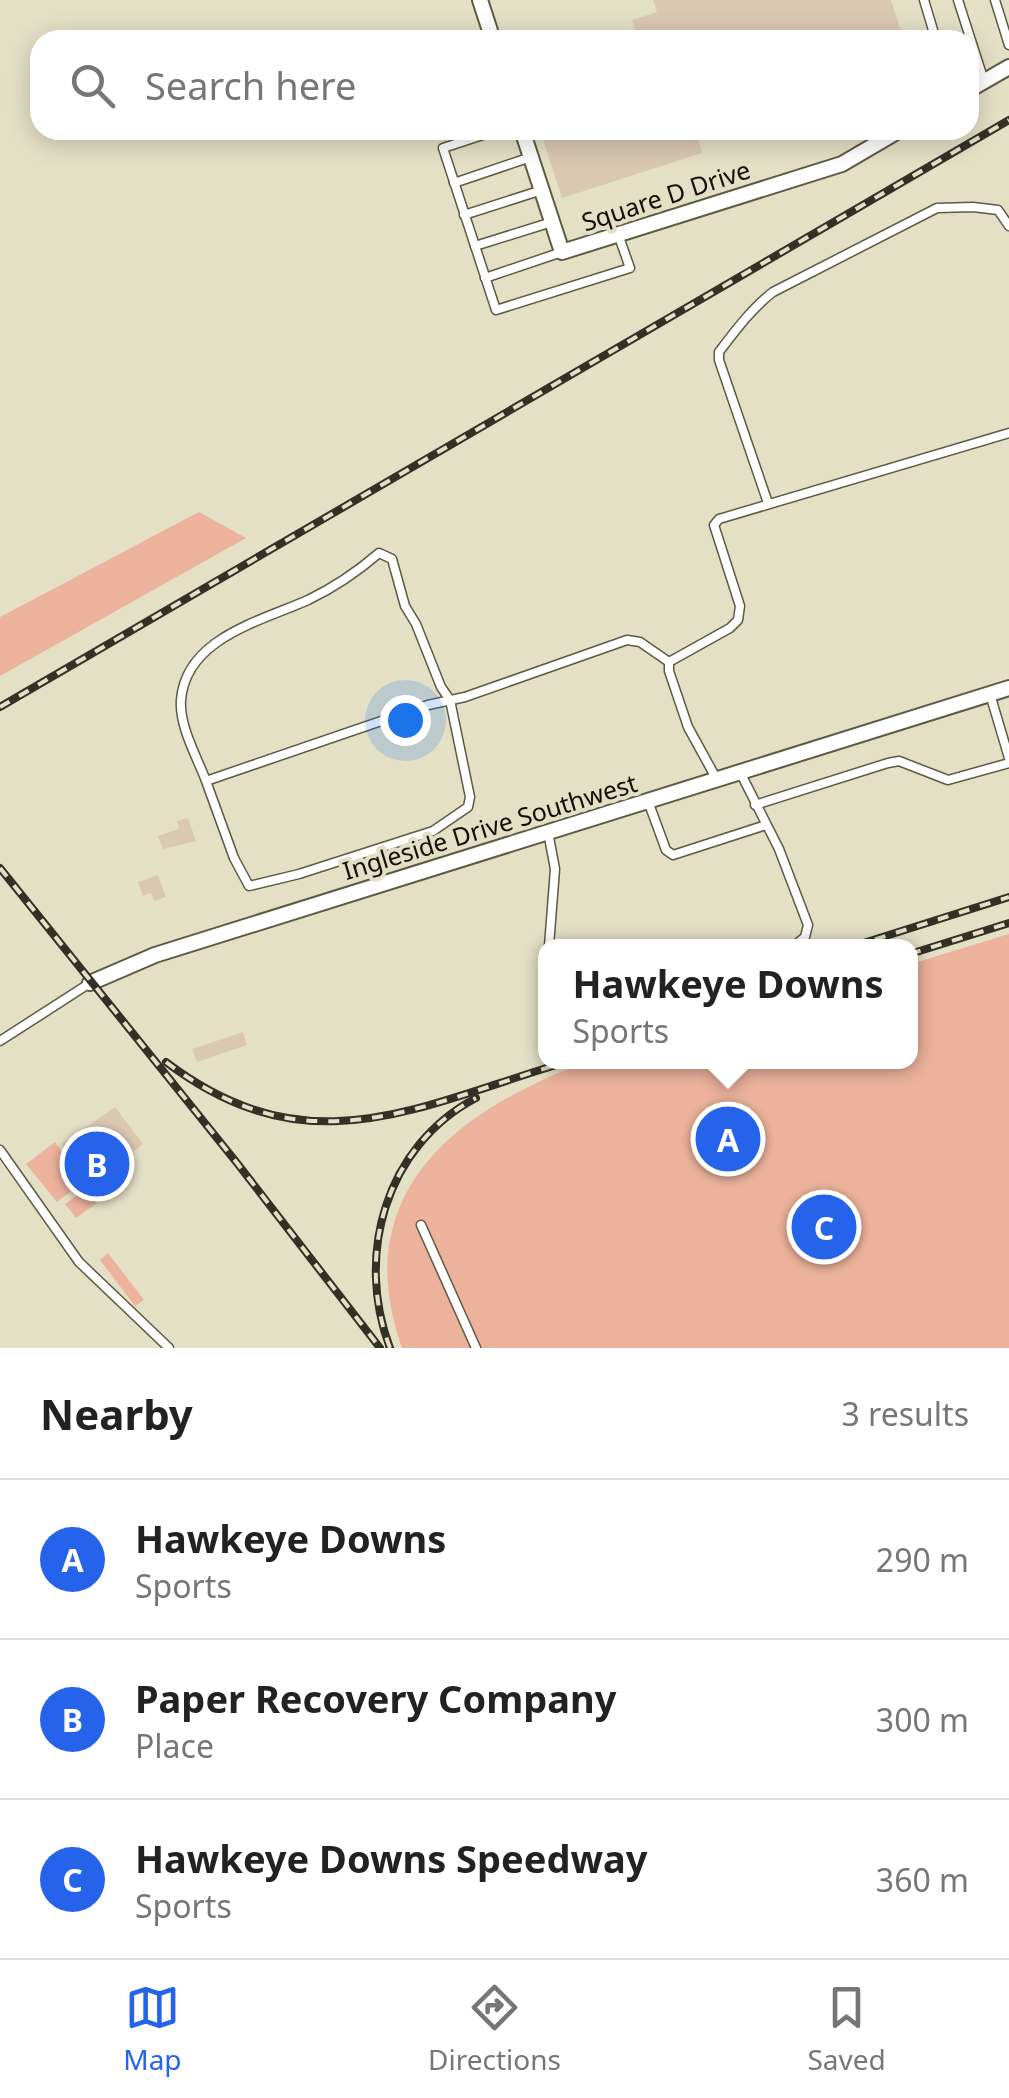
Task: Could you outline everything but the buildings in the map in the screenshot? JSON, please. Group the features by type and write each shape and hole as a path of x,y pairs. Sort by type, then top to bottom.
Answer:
{"street":[{"path":"480,0 490,30"},
{"path":"979,84 1009,67"},
{"name":"Square D Drive","path":"525,140 562,252 842,164 883,140"},
{"name":"Ingleside Drive Southwest","path":"90,983 155,954 1009,688"}],"lane":[{"path":"924,0 933,30"},
{"path":"958,0 968,30"},
{"path":"995,0 1009,45"},
{"path":"979,65 984,81"},
{"path":"467,140 442,148 496,310 630,268 618,234"},
{"path":"454,183 531,157"},
{"path":"464,215 542,190"},
{"path":"768,503 719,360 719,352 754,306 773,292 937,208 972,206 998,210 1009,226"},
{"path":"474,246 552,222"},
{"path":"485,278 562,252"},
{"path":"670,662 738,620 740,606 714,525 718,519 1009,433"},
{"path":"379,553 392,560 398,589 450,700 470,797 468,807 434,831 249,886 234,858 206,780 181,702 196,661 210,646 341,582 379,553"},
{"path":"206,780 627,640 640,642 670,662"},
{"path":"670,662 669,671 688,727 717,780"},
{"path":"755,805 899,761 948,780 1009,761 990,694"},
{"path":"740,772 808,925 803,939"},
{"path":"648,801 666,850 673,855 766,824"},
{"path":"548,832 555,869 550,939"},
{"name":"Ingleside Drive Southwest","path":"0,1041 90,983"},
{"path":"0,1150 79,1262 168,1348"},
{"path":"421,1225 476,1348"}],"shaded area":[{"path":"199,512 246,538 0,676 0,617"},
{"path":"1009,934 1009,1348 402,1348 391,1308 391,1236 401,1204 417,1175 468,1123 502,1101 570,1069 918,1069 918,962"},
{"path":"55,1142 83,1182 57,1202 26,1164"},
{"path":"87,1188 98,1202 76,1218 65,1204"},
{"path":"108,1253 144,1300 135,1306 100,1260"}],"railway":[{"path":"979,137 1009,120"},
{"path":"0,707 975,140"},
{"path":"0,868 380,1348"},
{"path":"876,939 1009,897"},
{"path":"918,951 1009,923"},
{"path":"166,1062 218,1095 268,1114 316,1121 364,1119 412,1110 544,1069"},
{"path":"390,1348 380,1313 376,1277 378,1241 386,1206 419,1144 445,1119 476,1098"}],"place":[{"name":"Hawkeye Downs","path":"728,1139"},
{"name":"Paper Recovery Company","path":"97,1164"},
{"name":"Hawkeye Downs Speedway","path":"824,1227"}]}
